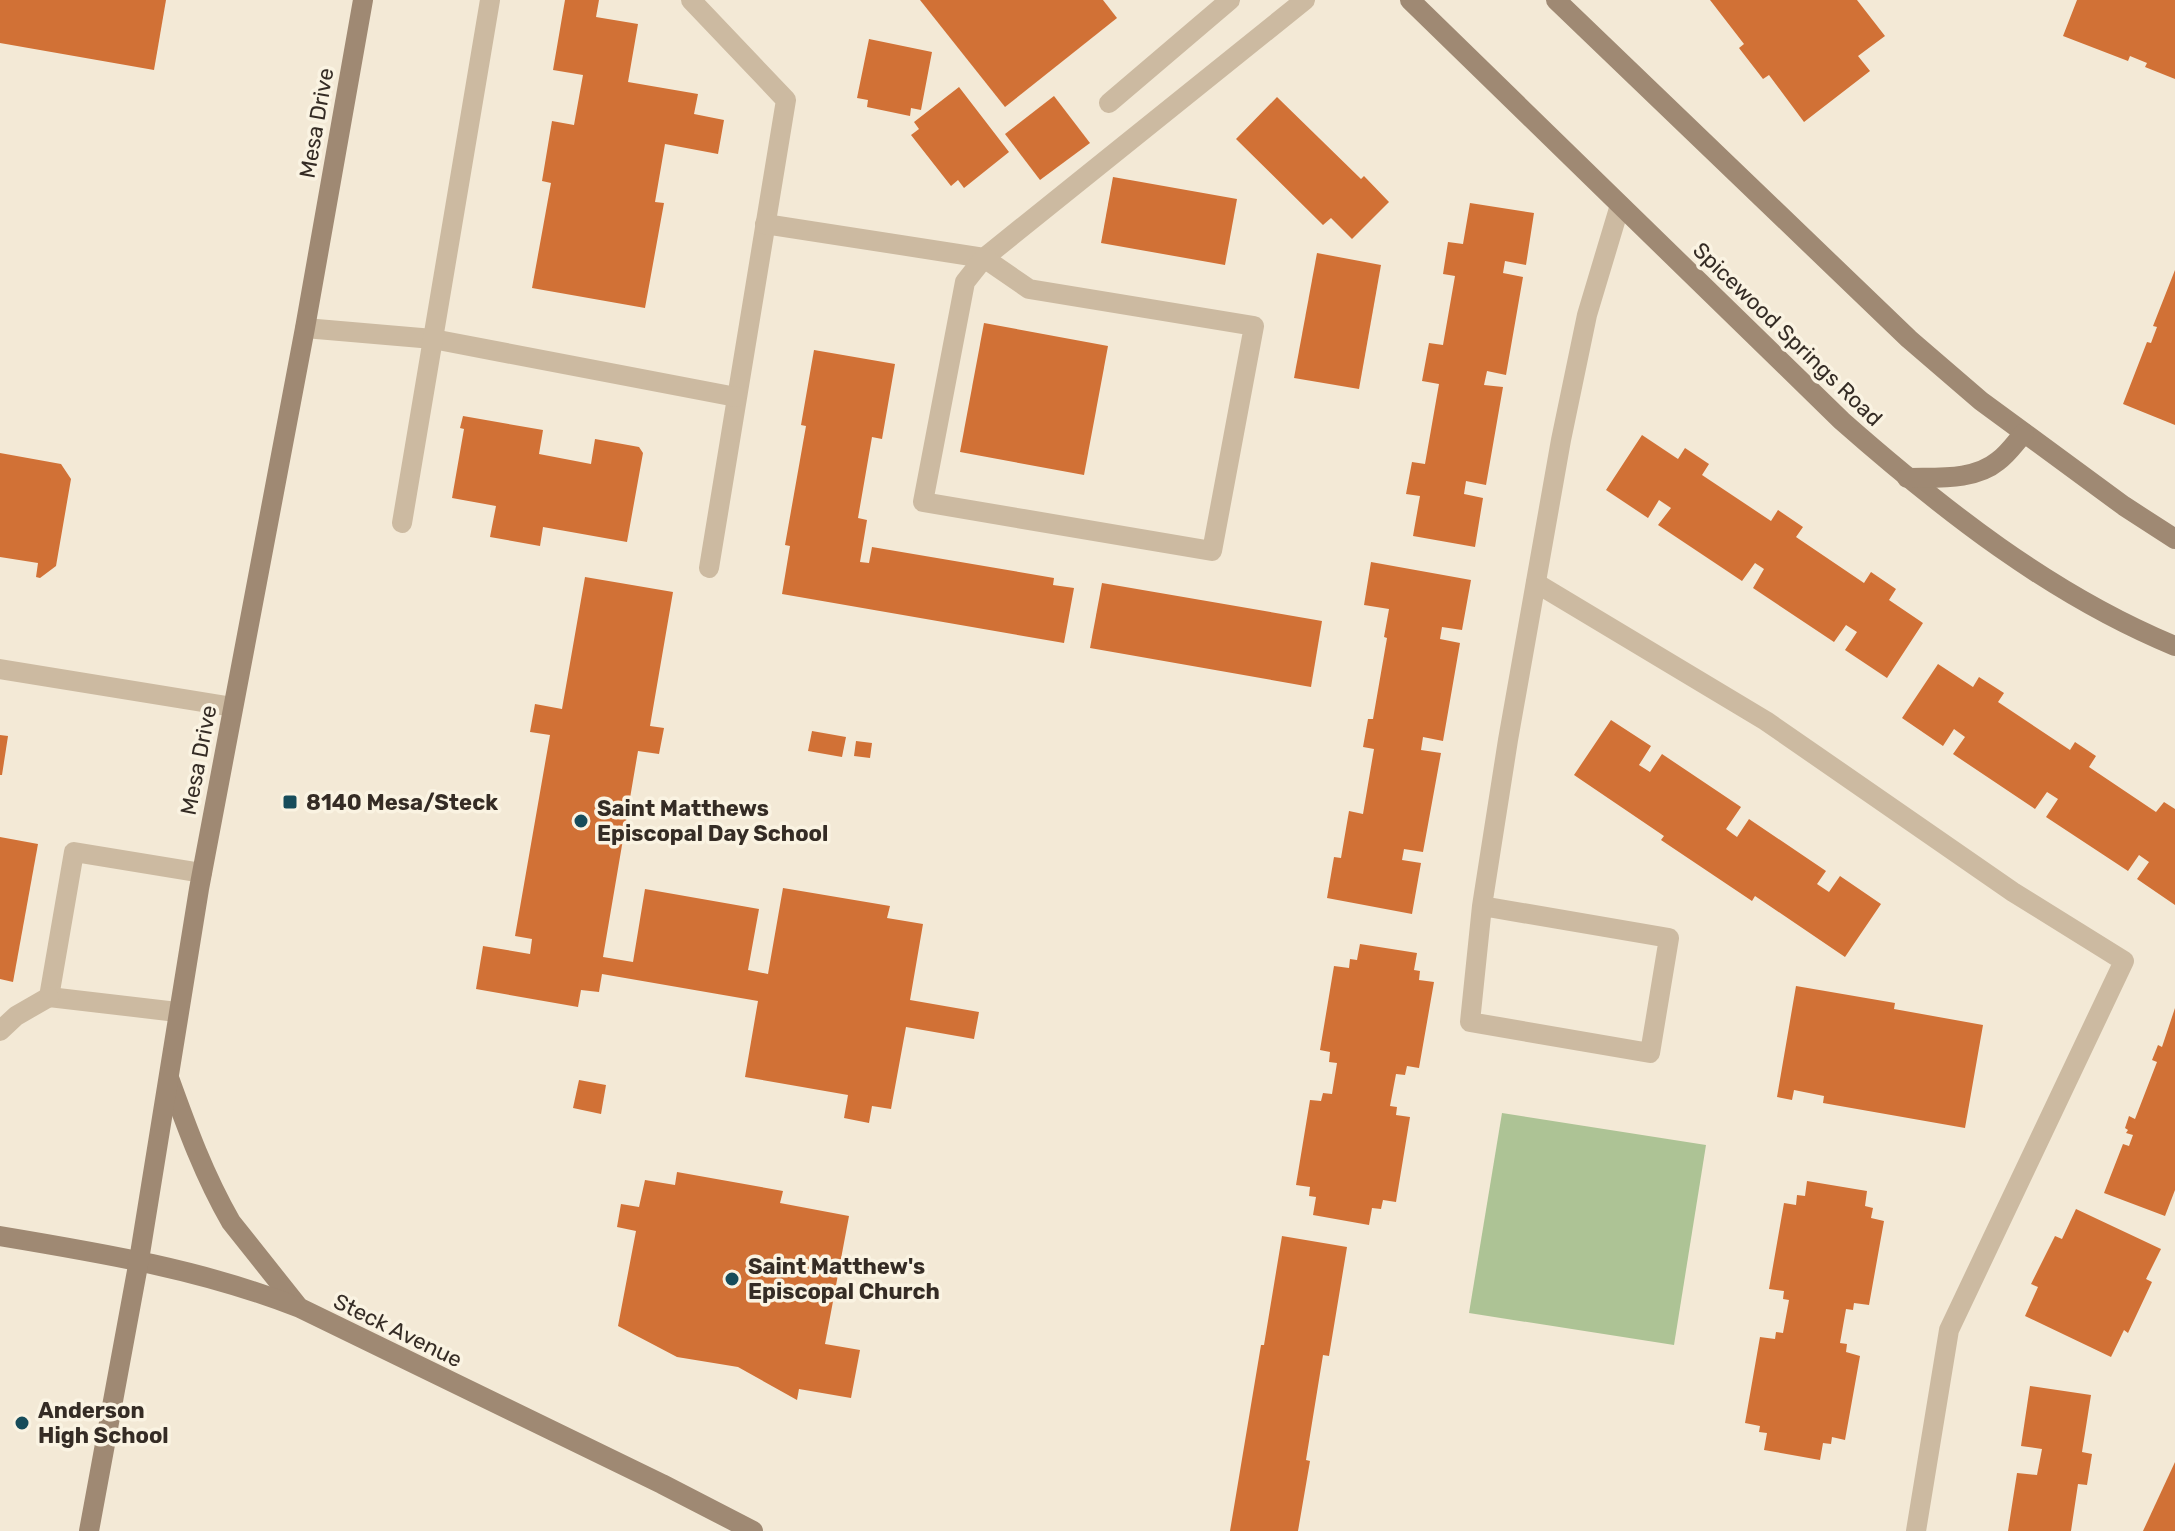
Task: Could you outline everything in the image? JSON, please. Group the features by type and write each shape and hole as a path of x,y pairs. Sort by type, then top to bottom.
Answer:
{"street":[{"name":"Mesa Drive","path":"89,1531 139,1260 177,1012 363,0"},
{"name":"Spicewood Springs Road","path":"1410,0 1842,421 1907,478 1981,534 2057,585 2134,629 2175,646"},
{"path":"1556,0 1909,339 1981,401 2124,506 2175,539"},
{"path":"1907,478 1969,474 1984,470 1999,461 2024,433"},
{"path":"168,1073 196,1153 227,1215 300,1308"},
{"name":"Steck Avenue","path":"0,1236 139,1260 252,1289 300,1308 753,1531"}],"lane":[{"path":"402,523 490,0"},
{"path":"691,0 786,100 709,568"},
{"path":"1109,103 1230,0"},
{"path":"765,224 984,258 1029,289 1254,326 1212,551 923,502 965,282 984,258 1305,0"},
{"path":"1482,906 1669,938 1650,1053 1470,1022 1482,906 1536,583 1587,315 1620,205"},
{"path":"305,328 433,339 736,397"},
{"path":"1536,583 1766,721 2013,892 2124,961 1949,1330 1916,1531"},
{"path":"0,669 233,707"},
{"path":"49,997 74,852 202,873"},
{"path":"0,1031 16,1016 49,997 177,1012"}],"green space":[{"path":"1502,1113 1706,1145 1674,1345 1469,1313"}],"building":[{"path":"0,0 166,0 154,70 0,43"},
{"path":"565,0 599,0 596,17 638,24 628,82 698,94 694,114 724,120 718,154 665,144 655,202 664,203 645,308 532,288 551,183 542,181 552,121 574,125 583,75 553,70"},
{"path":"920,0 1103,0 1117,18 1005,107"},
{"path":"1710,0 1857,0 1885,36 1858,56 1870,71 1804,122 1769,75 1763,79 1739,48 1744,44"},
{"path":"2077,0 2175,0 2175,79 2145,67 2147,63 2130,56 2128,61 2063,36"},
{"path":"869,39 932,52 921,110 911,108 910,116 867,107 868,100 857,98"},
{"path":"959,87 1009,152 964,188 958,180 951,186 911,135 919,129 914,122"},
{"path":"1054,96 1090,143 1040,180 1005,134"},
{"path":"1277,97 1389,202 1352,239 1331,218 1323,225 1236,139"},
{"path":"1113,177 1237,199 1225,265 1101,243"},
{"path":"1470,203 1534,213 1526,265 1505,261 1503,273 1523,277 1506,375 1487,371 1484,385 1503,387 1486,485 1466,481 1464,494 1483,498 1475,547 1413,536 1420,496 1406,494 1412,462 1425,464 1439,384 1422,381 1429,343 1443,345 1455,276 1443,274 1448,242 1463,244"},
{"path":"1317,253 1381,265 1359,389 1294,378"},
{"path":"2175,270 2175,425 2123,404 2147,342 2151,343 2157,327 2153,326"},
{"path":"984,323 1108,346 1084,475 960,452"},
{"path":"814,350 895,364 882,439 872,437 858,518 867,520 860,562 869,563 872,547 1054,578 1053,585 1074,588 1064,643 782,594 790,546 785,545 806,426 801,425"},
{"path":"463,416 543,430 539,454 591,464 595,439 639,447 643,453 627,542 543,527 540,546 490,537 496,506 452,498 464,429 460,428"},
{"path":"1642,435 1678,459 1685,448 1709,464 1702,475 1771,521 1778,510 1803,527 1796,537 1864,583 1871,572 1896,589 1889,600 1923,623 1887,678 1845,650 1857,632 1846,625 1834,642 1753,588 1764,569 1755,563 1742,581 1658,525 1671,508 1659,500 1648,518 1606,490"},
{"path":"0,453 61,464 71,479 56,566 40,578 36,577 38,563 0,557"},
{"path":"1371,562 1471,580 1462,630 1442,627 1440,639 1460,643 1443,741 1423,737 1421,750 1441,753 1423,852 1404,849 1402,860 1421,863 1412,914 1327,898 1334,857 1341,858 1349,811 1363,814 1374,749 1363,747 1368,719 1373,719 1389,609 1364,605"},
{"name":"Saint Matthews Episcopal Day School","path":"585,577 673,592 650,726 664,728 659,754 638,751 603,957 633,962 645,889 759,909 748,970 768,974 783,888 890,906 887,918 923,924 910,1000 979,1012 974,1039 906,1027 891,1109 872,1106 869,1123 844,1118 848,1095 745,1077 758,1001 602,974 599,992 581,990 578,1007 476,989 483,946 530,954 532,939 515,936 550,735 530,732 535,704 562,709"},
{"path":"1102,583 1322,621 1311,687 1090,648"},
{"path":"1938,664 1973,687 1979,677 2004,693 1998,702 2070,750 2075,742 2096,756 2089,767 2156,812 2164,802 2175,809 2175,905 2137,879 2149,862 2139,855 2128,871 2046,817 2058,799 2047,792 2035,809 1953,754 1965,737 1954,729 1943,746 1902,718"},
{"path":"1611,720 1651,746 1639,765 1650,772 1662,754 1741,807 1726,829 1737,837 1749,819 1826,871 1817,884 1829,892 1840,876 1881,904 1845,957 1755,896 1752,901 1661,840 1664,836 1574,775"},
{"path":"812,731 846,737 842,757 808,751"},
{"path":"0,735 8,736 2,775 0,775"},
{"path":"856,741 872,743 870,758 854,756"},
{"path":"0,837 38,844 13,982 0,979"},
{"path":"1360,944 1417,953 1414,970 1420,971 1419,980 1434,982 1419,1068 1407,1066 1405,1075 1396,1074 1390,1106 1397,1107 1396,1115 1410,1117 1396,1202 1383,1200 1381,1209 1372,1208 1369,1225 1313,1215 1316,1197 1309,1196 1310,1187 1296,1185 1310,1100 1321,1101 1323,1093 1332,1094 1337,1063 1329,1062 1330,1052 1320,1050 1334,966 1349,968 1350,959 1357,960"},
{"path":"1796,986 1895,1003 1894,1009 1983,1025 1965,1128 1823,1103 1824,1096 1794,1090 1792,1100 1777,1097"},
{"path":"2175,1008 2175,1190 2165,1216 2104,1193 2123,1144 2129,1146 2133,1135 2126,1133 2128,1130 2125,1128 2129,1116 2135,1119 2157,1062 2152,1060 2158,1045 2162,1047"},
{"path":"579,1080 606,1085 601,1114 573,1108"},
{"name":"Saint Matthew's Episcopal Church","path":"677,1172 783,1191 780,1203 849,1216 825,1344 860,1350 851,1398 799,1389 797,1400 738,1367 677,1357 618,1326 636,1231 617,1227 621,1204 639,1207 645,1180 675,1185"},
{"path":"1807,1181 1867,1191 1865,1206 1873,1208 1871,1218 1884,1221 1869,1305 1854,1303 1853,1310 1846,1309 1840,1343 1847,1344 1846,1352 1860,1356 1845,1440 1832,1437 1831,1444 1823,1443 1820,1460 1764,1450 1767,1433 1759,1432 1760,1426 1745,1423 1760,1337 1775,1339 1776,1332 1783,1333 1789,1300 1783,1299 1784,1291 1769,1289 1784,1203 1796,1205 1797,1195 1805,1196"},
{"path":"2076,1209 2161,1249 2146,1279 2152,1282 2128,1333 2124,1330 2111,1357 2025,1316 2038,1287 2031,1284 2055,1236 2062,1239"},
{"path":"1282,1236 1347,1247 1329,1356 1323,1355 1298,1531 1230,1531 1261,1345 1264,1345"},
{"path":"2030,1386 2091,1395 2082,1452 2092,1454 2087,1485 2078,1484 2071,1531 2008,1531 2017,1473 2037,1475 2042,1449 2021,1446"},
{"path":"2175,1462 2175,1531 2143,1531"}],"place":[{"name":"8140 Mesa/Steck","path":"290,802"},
{"name":"Saint Matthews Episcopal Day School","path":"581,821"},
{"name":"Saint Matthew's Episcopal Church","path":"732,1279"},
{"name":"Anderson High School","path":"22,1423"}]}
